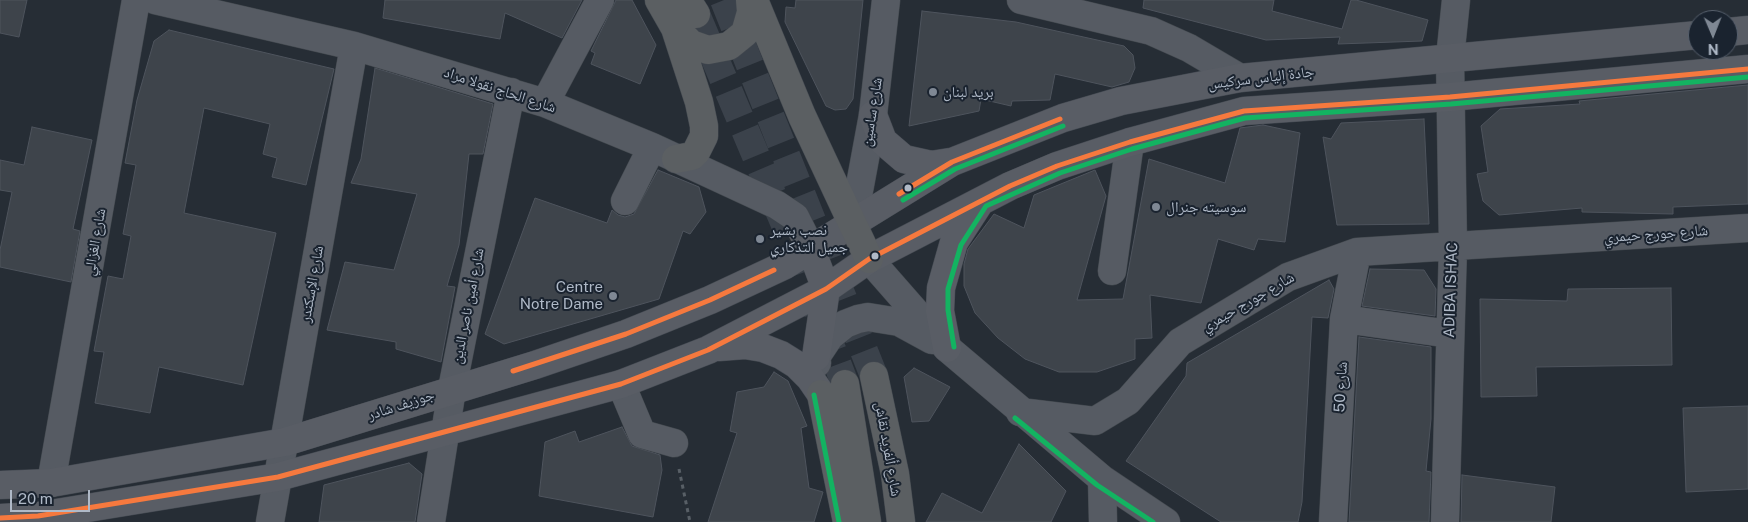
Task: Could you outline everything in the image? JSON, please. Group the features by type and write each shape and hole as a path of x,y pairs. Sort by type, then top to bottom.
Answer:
{"highway":[{"path":"660,0 686,14"},
{"path":"686,14 691,44 708,50 729,46 745,33 751,12 750,0"},
{"path":"754,0 802,116 869,259"},
{"path":"676,159 692,156 702,144 704,136 686,14"},
{"name":"شارع ألفريد نقاش","path":"874,376 894,474 900,522"},
{"path":"833,389 847,522"},
{"name":"شارع ألفريد نقاش","path":"833,389 867,522"}],"main road":[{"name":"جادة إلياس سركيس","path":"811,249 952,162 1063,118 1121,101 1240,78 1688,36"},
{"name":"جادة إلياس سركيس","path":"869,259 981,200 1057,166 1130,142 1244,111 1450,97 1748,69"},
{"path":"873,115 883,141 904,159 931,166 952,162"},
{"path":"947,348 940,310 941,288 954,242 981,200"},
{"name":"جوزيف شادر","path":"0,485 51,483 285,442 535,365 626,334 710,300 785,265 811,249"},
{"path":"811,249 826,289 816,357"},
{"path":"0,518 38,519 278,477 621,384 708,350 826,289 869,259"},
{"path":"708,350 726,346 745,345 763,348 781,355 797,365 810,378 833,389"}],"street":[{"name":"شارع الغزالي","path":"51,483 136,0"},
{"name":"شارع الحاج نقولا مراد","path":"156,0 354,46 545,103 652,147 786,210 795,217 811,249"},
{"path":"545,103 600,0"},
{"name":"شارع ساسين","path":"853,223 873,115 886,0"},
{"path":"1021,0 1151,31 1189,48 1240,78"},
{"name":"ADIBA ISHAC","path":"1445,522 1453,247 1450,58 1456,0"},
{"name":"شارع الإسكندر","path":"270,522 354,46"},
{"name":"شارع أمين ناصر الدين","path":"431,522 452,389 511,92"},
{"path":"1112,270 1130,142"},
{"path":"625,201 652,147"},
{"name":"شارع جورج حيمري","path":"1020,412 1095,421 1128,401 1180,342 1288,277 1357,252 1748,228"},
{"name":"شارع 50","path":"1333,522 1344,319 1357,252"},
{"path":"869,259 947,348 1020,412 1102,479 1166,522"},
{"path":"833,389 816,357 837,330 845,324 868,317 899,322 947,348"},
{"path":"1344,319 1450,334"},
{"path":"621,384 642,434 674,444"},
{"path":"1102,479 1103,522"}],"path":[{"path":"674,444 690,522"}],"building":[{"path":"0,0 27,0 19,37 0,33"},
{"path":"385,0 582,0 562,38 505,13 500,39 383,18"},
{"path":"616,0 632,0 656,45 640,84 591,64 595,53 591,51"},
{"path":"796,0 863,0 853,99 846,109 835,110 826,106 785,22 786,7 795,8"},
{"path":"1144,0 1274,0 1272,11 1342,29 1351,0 1428,20 1422,41 1338,44 1340,37 1266,40 1143,8"},
{"path":"922,11 1016,22 1124,46 1133,55 1135,68 1129,82 1112,87 1055,74 1050,100 1012,101 1011,106 981,99 979,111 909,126"},
{"path":"169,30 334,69 306,185 272,177 277,158 263,154 270,124 204,108 184,213 276,233 243,385 159,367 150,413 95,403 104,352 94,351 108,276 123,279 131,236 123,234 136,165 125,163 137,100 154,41"},
{"path":"375,68 493,104 483,154 469,154 459,245 447,286 455,287 441,362 396,349 396,342 327,330 345,262 394,270 417,194 351,183 361,159"},
{"path":"1748,85 1748,204 1673,207 1673,214 1582,212 1582,208 1499,215 1483,201 1477,174 1488,172 1481,126 1500,109 1580,104 1579,101"},
{"path":"1424,119 1429,224 1337,225 1323,137 1331,139 1341,123"},
{"path":"1263,125 1300,133 1285,242 1258,239 1254,250 1218,239 1201,303 1150,295 1152,338 1135,339 1135,359 1097,372 1059,372 1025,359 998,338 975,313 964,286 964,264 968,249 994,214 1024,228 1034,195 1095,170 1106,196 1077,300 1123,299 1149,159 1225,183 1240,128"},
{"path":"32,127 92,140 73,229 80,231 71,282 0,267 0,250 12,192 0,190 0,160 24,165"},
{"path":"658,170 699,187 706,212 690,234 683,231 659,299 504,344 485,334 535,198 607,223 612,210 618,215 625,217 634,214"},
{"path":"1370,269 1424,270 1436,289 1435,316 1362,306"},
{"path":"1329,280 1334,289 1328,318 1312,317 1302,502 1298,522 1221,522 1126,461 1186,376 1187,363"},
{"path":"1671,288 1672,365 1536,367 1537,396 1481,397 1480,299 1567,301 1568,289"},
{"path":"1359,337 1431,347 1431,419 1426,471 1431,472 1429,522 1349,522"},
{"path":"914,368 950,387 929,421 912,422 904,377"},
{"path":"774,372 788,381 807,426 801,428 809,488 823,492 814,522 708,522 737,433 730,431 737,392 764,387"},
{"path":"1748,406 1748,489 1686,492 1683,408"},
{"path":"622,427 632,446 660,455 662,470 653,517 539,496 545,442 575,431 579,442"},
{"path":"1019,444 1066,491 1051,522 926,522 942,493 982,513"},
{"path":"409,463 422,474 415,522 319,522 324,485"},
{"path":"1462,475 1555,487 1551,522 1461,522"}],"tunnel":[{"path":"724,0 874,376"},
{"path":"696,14 786,227 845,384"}],"transit line":[{"path":"0,518 38,516 278,477 621,384 708,350 826,289 869,259 1010,186 1057,166 1130,142 1244,111 1450,97 1748,69"},
{"path":"954,347 948,310 948,289 961,245 986,206 1060,173 1132,149 1245,118 1451,104 1748,77"},
{"path":"899,194 952,162 1060,119"},
{"path":"903,200 955,169 1063,126"},
{"path":"513,371 626,334 710,300 774,270"},
{"path":"814,395 839,522"},
{"path":"1015,418 1097,485 1153,522"}],"place":[{"name":"بريد لبنان","path":"933,92"},
{"name":"سوسيته جنرال","path":"1156,207"},
{"name":"نصب بشير جميل التذكاري","path":"760,239"},
{"name":"Centre Notre Dame","path":"613,296"}]}
